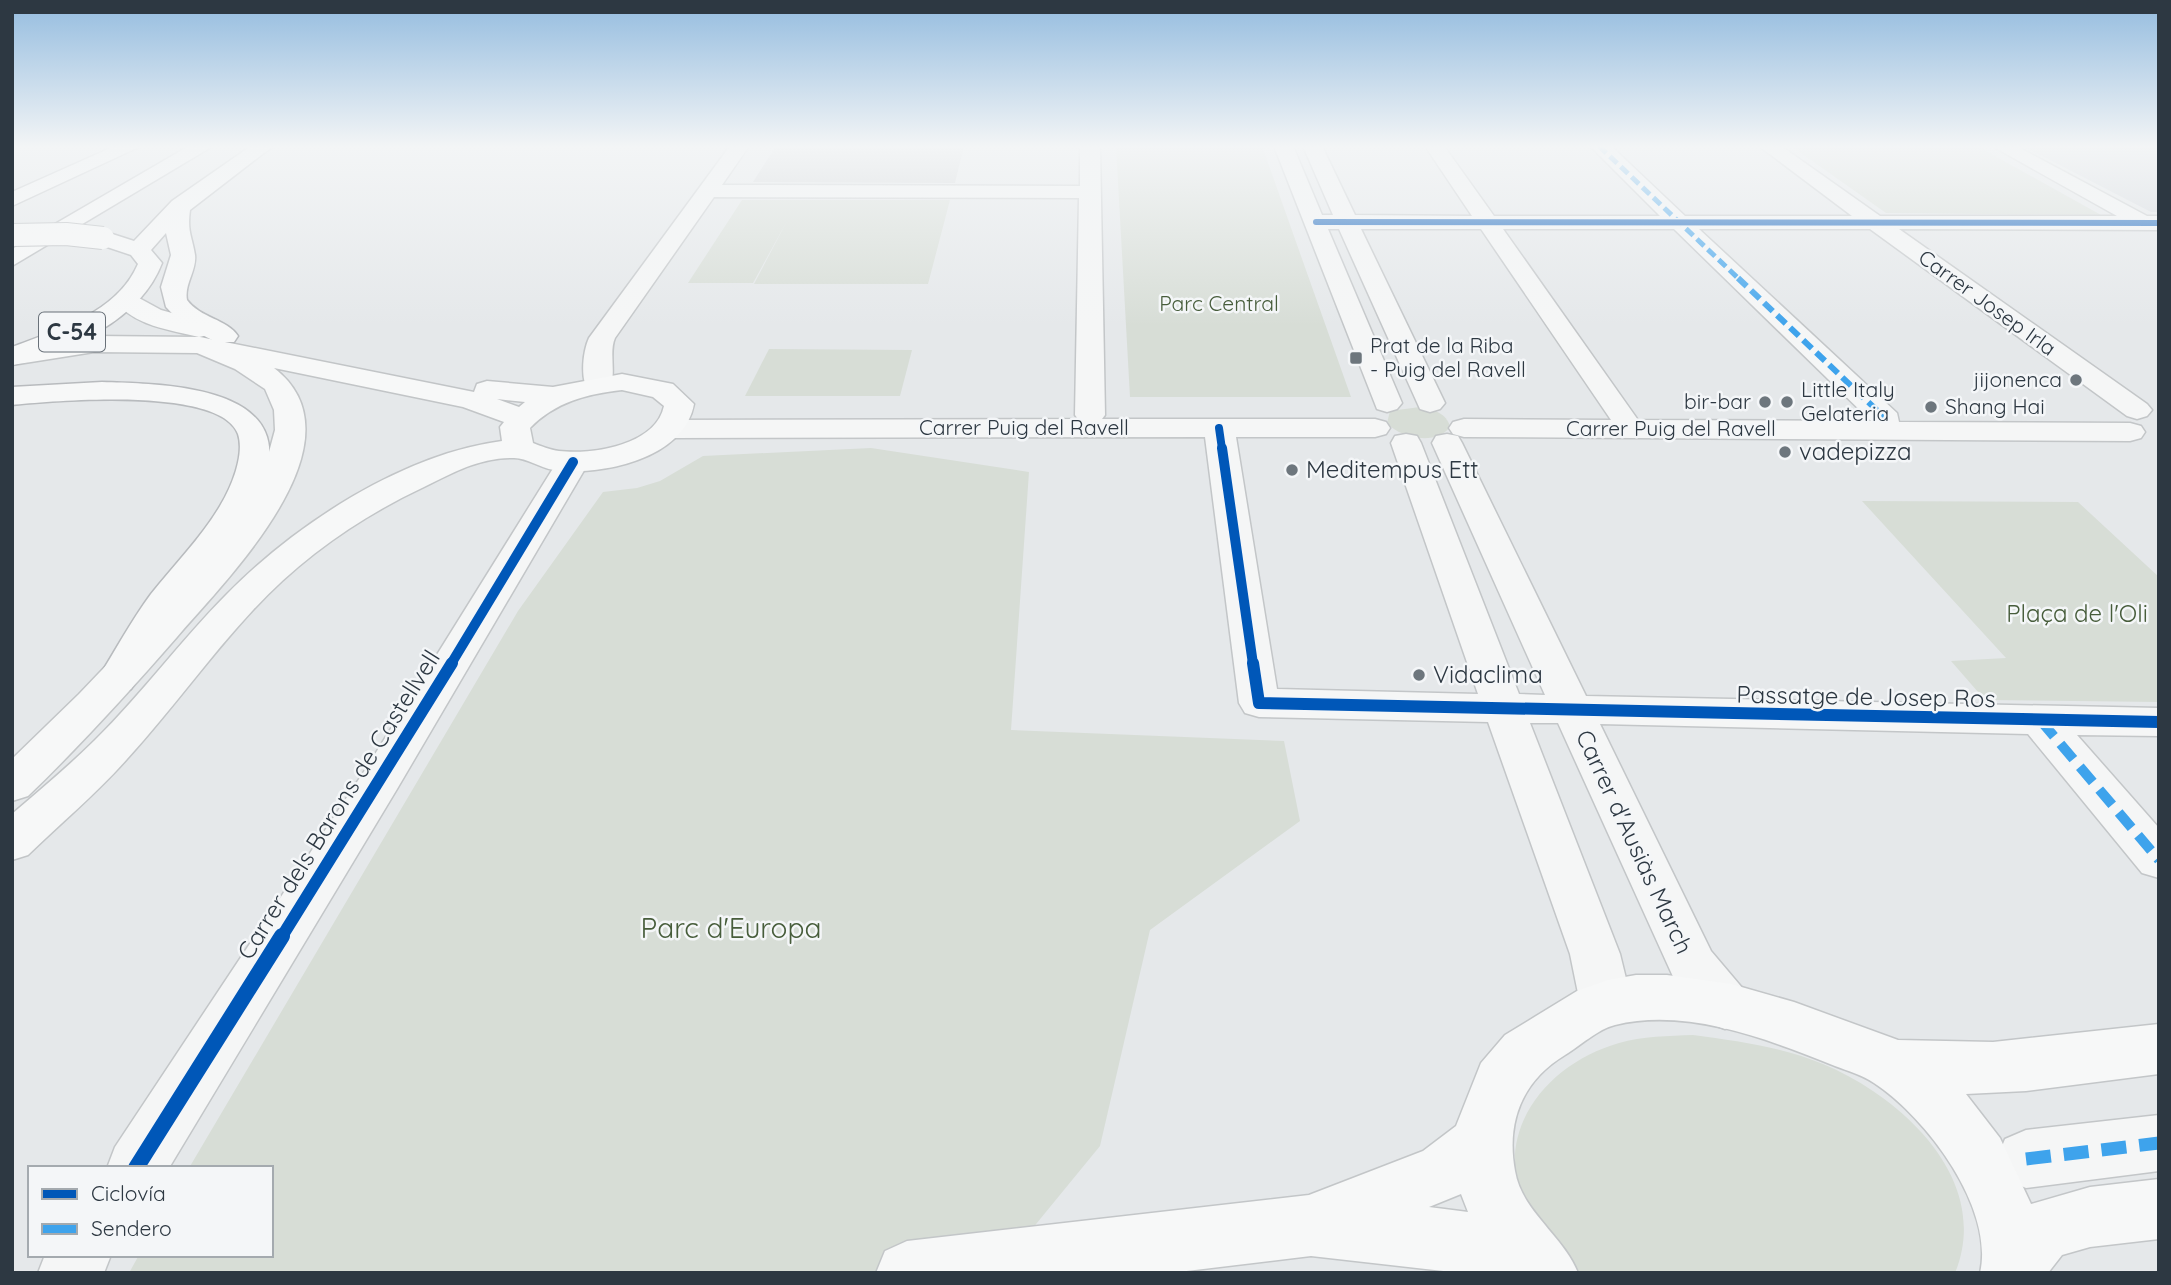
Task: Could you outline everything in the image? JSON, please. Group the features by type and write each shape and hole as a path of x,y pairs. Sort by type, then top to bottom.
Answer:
{"main road":[{"path":"12,235 63,206"},
{"path":"12,259 102,206"},
{"path":"12,235 66,234 103,237 139,250 153,231 180,206"},
{"path":"12,785 70,732 236,549 272,489 289,449 289,416 283,393 213,340 175,300 173,291 183,255 177,244 176,232 180,206"},
{"name":"C-54","path":"12,357 82,328 128,300 146,281 150,263 139,250"},
{"path":"12,357 94,344 213,340 504,394 555,396 598,384 622,382 660,388 672,394 680,403 677,422 635,451 606,459 573,462 540,458 520,433 470,400 213,340 139,311 128,300"},
{"path":"12,396 110,390 180,394 230,409 251,428 255,444 244,493 162,605 117,680"},
{"path":"12,842 111,750 241,601 306,542 384,493 520,433 555,396"},
{"path":"1540,1266 1497,1211 1485,1182 1481,1143 1497,1085 1513,1062 1537,1043 1606,1003 1660,999 1763,1013 1894,1065 1935,1070 1998,1068 2159,1049"},
{"path":"1894,1065 1941,1107 1978,1152 2004,1209 2014,1268"},
{"path":"1311,1225 1443,1173 1481,1143"},
{"path":"2014,1268 2044,1229 2090,1217 2159,1209"},
{"path":"907,1273 1311,1225 1463,1242 1540,1266"}],"street":[{"path":"598,384 598,347 602,338 697,206"},
{"path":"1090,206 1090,415"},
{"path":"1309,206 1385,423 1505,710 1595,954 1606,1003"},
{"path":"1340,206 1430,403 1456,429"},
{"path":"1478,206 1625,418"},
{"path":"1664,206 1886,419"},
{"name":"Carrer Josep Irla","path":"1852,206 2137,419"},
{"path":"2117,206 2154,225"},
{"path":"1316,222 1873,221 2154,225"},
{"path":"1385,423 1408,400 1430,403"},
{"name":"Carrer Puig del Ravell","path":"677,422 1090,415 1385,423"},
{"name":"Carrer Puig del Ravell","path":"1456,429 1625,418 2137,419"},
{"path":"2137,419 2159,444"},
{"name":"Carrer Puig del Ravell","path":"1456,429 2137,419"},
{"name":"Carrer Puig del Ravell","path":"677,422 1219,428 1385,423"},
{"path":"1385,423 1456,429"},
{"name":"Passatge de Josep Ros","path":"1219,428 1259,703 2159,723"},
{"name":"Carrer d'Ausiàs March","path":"1456,429 1572,712 1693,966 1725,1006"},
{"name":"Carrer dels Barons de Castellvell","path":"137,1166 383,778 573,462"},
{"path":"2041,721 2159,860"},
{"path":"2026,1159 2159,1143"},
{"path":"69,1273 79,1257"}],"shaded area":[{"path":"2139,206 2159,206 2159,212 2151,212"}],"green space":[{"path":"738,206 948,206 928,284 754,284 787,221 753,283 688,283"},
{"name":"Parc Central","path":"1119,206 1283,206 1351,397 1130,397"},
{"path":"1876,206 2085,206 2101,215 1886,213"},
{"path":"769,349 912,350 900,396 745,396"},
{"path":"1420,407 1442,415 1450,427 1436,436 1418,438 1400,433 1387,423 1390,411"},
{"name":"Parc d'Europa","path":"871,448 1029,472 1011,730 1284,741 1300,821 1150,930 1100,1146 996,1273 129,1273 138,1257 273,1257 273,1166 190,1166 518,611 603,492 637,488 660,481 703,456"},
{"name":"Plaça de l'Oli","path":"1862,501 2078,502 2159,577 2159,702 1985,700 1951,661 2006,658"},
{"path":"1693,1035 1775,1049 1823,1064 1853,1079 1910,1120 1933,1146 1951,1175 1962,1206 1963,1239 1955,1273 1576,1273 1537,1223 1520,1195 1515,1169 1516,1144 1524,1120 1536,1099 1552,1080 1595,1052 1637,1039"}],"marked path":[{"path":"1662,206 1886,419"},
{"path":"2041,721 2159,860"},
{"path":"2026,1159 2159,1143"}],"cycle path":[{"path":"1316,222 2159,223"},
{"path":"1219,428 1259,703 2159,722"},
{"path":"137,1166 382,778 573,462"}],"place":[{"name":"Prat de la Riba - Puig del Ravell","path":"1356,358"},
{"name":"jijonenca","path":"2076,380"},
{"name":"bir-bar","path":"1765,402"},
{"name":"Little Italy Gelateria","path":"1787,402"},
{"name":"Shang Hai","path":"1931,407"},
{"name":"vadepizza","path":"1785,452"},
{"name":"Meditempus Ett","path":"1292,470"},
{"name":"Vidaclima","path":"1419,675"}]}
